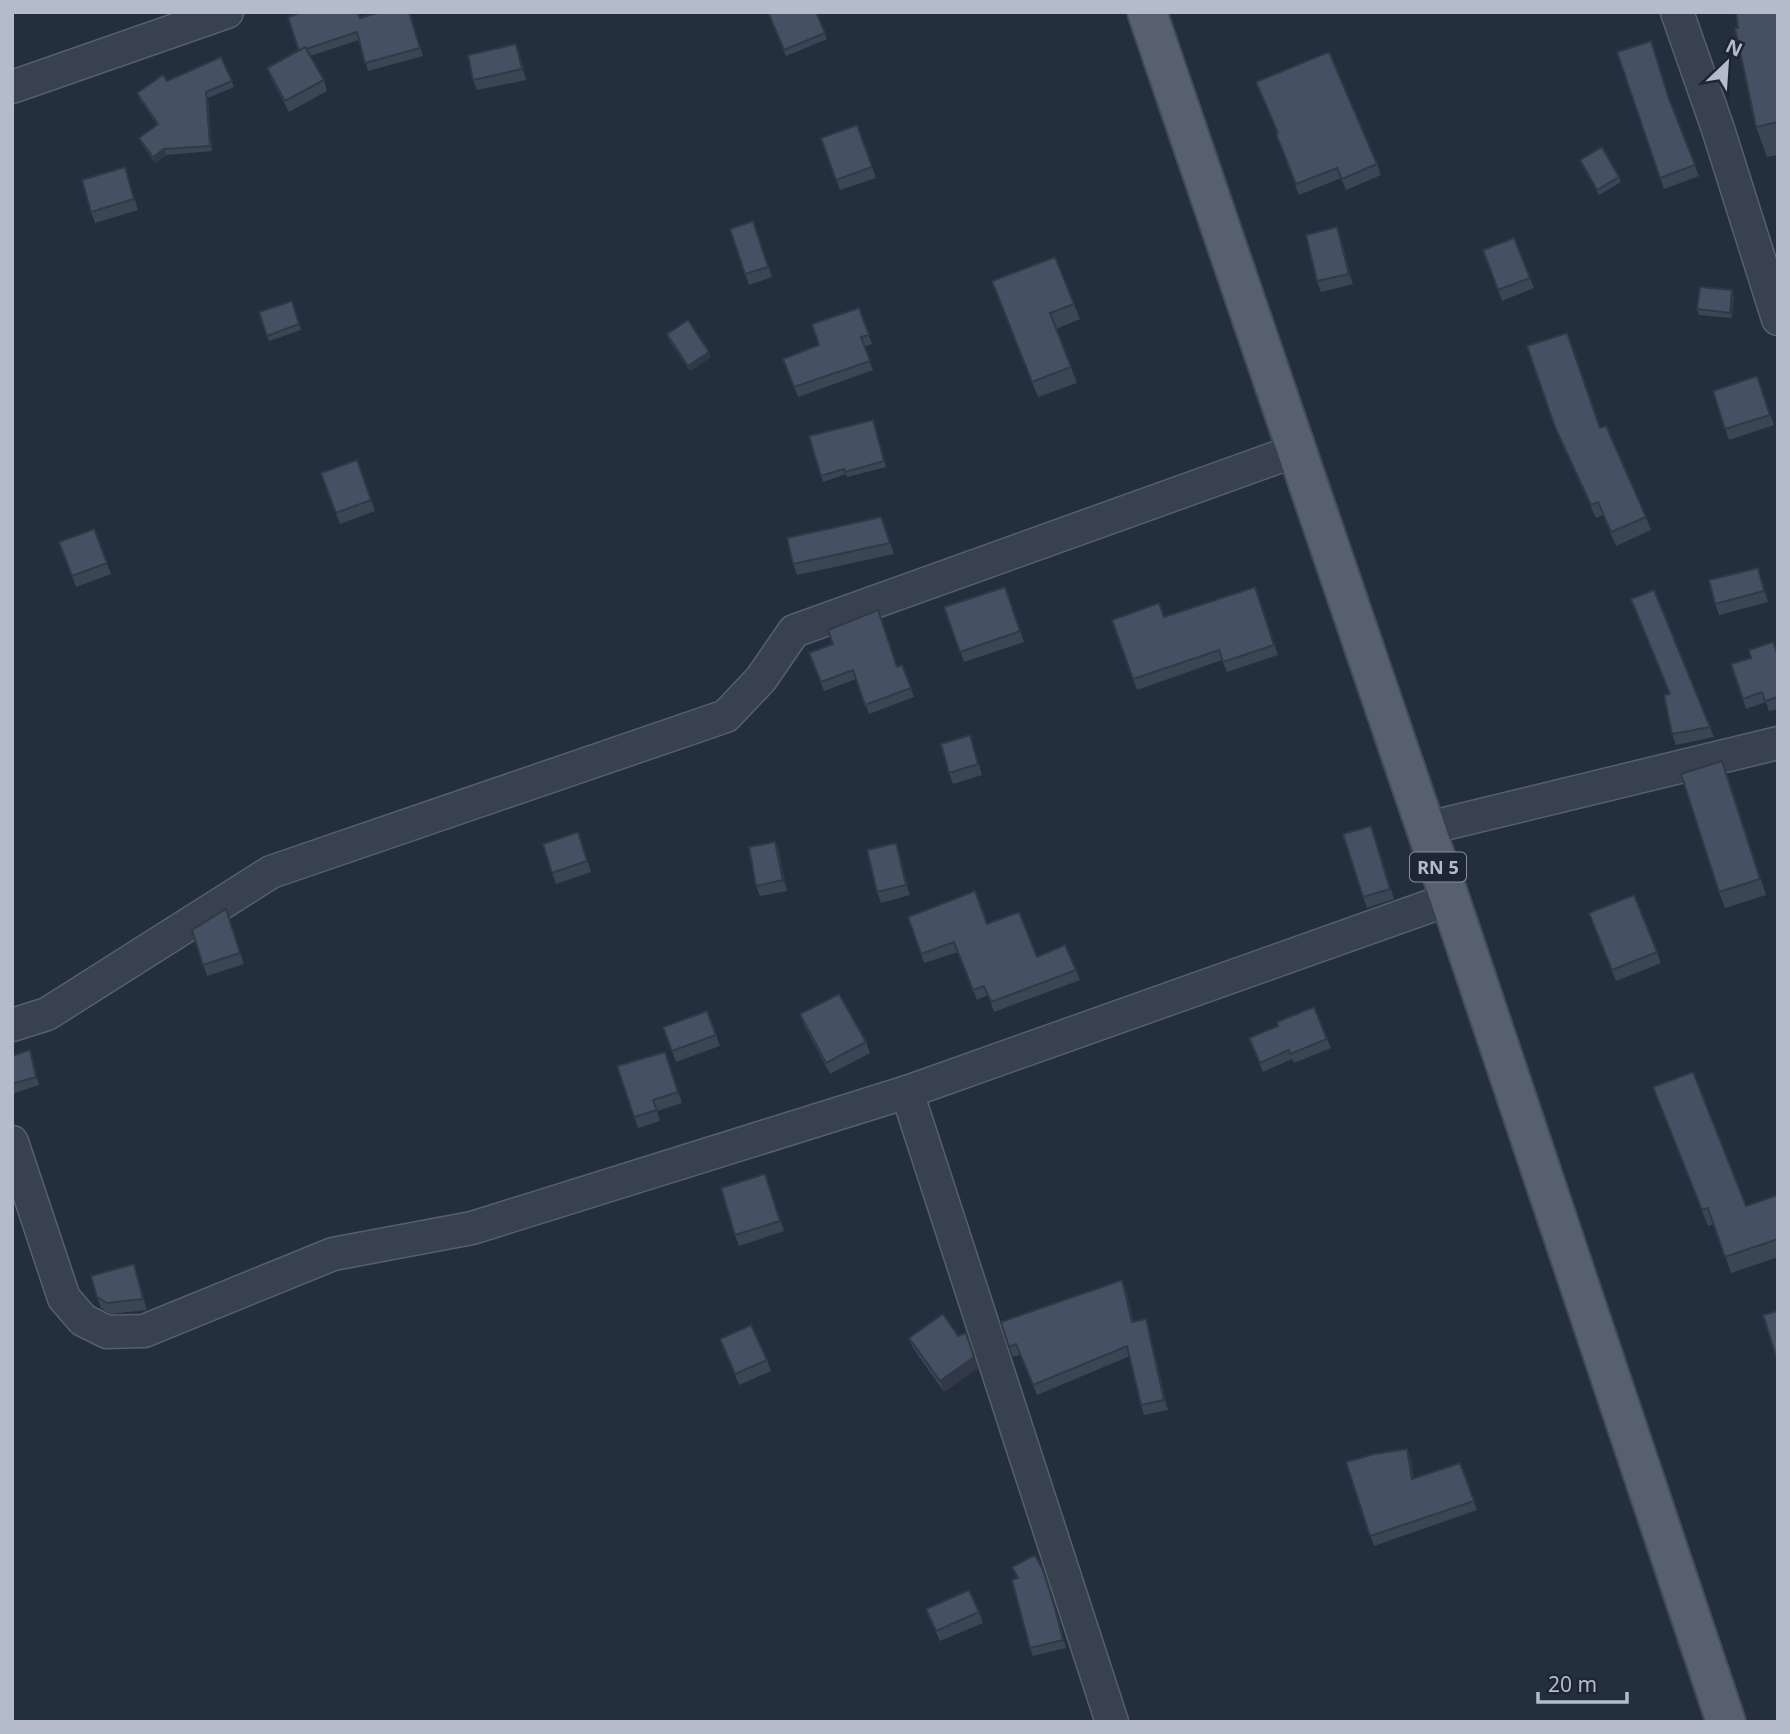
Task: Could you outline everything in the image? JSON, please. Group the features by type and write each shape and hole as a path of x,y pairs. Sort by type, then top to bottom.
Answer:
{"main road":[{"name":"RN 5","path":"1147,12 1450,900 1726,1722"}],"street":[{"path":"12,87 227,12"},
{"path":"1677,12 1776,305"},
{"path":"12,1025 47,1014 271,872 726,716 761,679 794,631 1295,451"},
{"path":"1424,829 1778,743"},
{"path":"12,1142 64,1298 83,1320 107,1332 144,1331 333,1254 472,1228 907,1092 1450,900"},
{"path":"907,1092 1112,1722"}],"building":[{"path":"302,12 357,12 360,18 381,12 409,12 420,48 365,63 357,32 299,51 288,17"},
{"path":"768,12 816,12 825,33 784,50"},
{"path":"1736,12 1778,12 1778,122 1756,127 1735,28 1738,28"},
{"path":"1651,41 1669,99 1695,165 1660,178 1617,52"},
{"path":"516,44 522,69 473,80 468,55"},
{"path":"305,47 324,80 285,101 267,68"},
{"path":"1329,52 1377,164 1342,179 1337,168 1296,184 1256,82"},
{"path":"221,57 232,81 206,92 210,146 164,149 153,157 139,138 158,124 137,93 163,75 167,81"},
{"path":"857,125 872,167 836,180 821,138"},
{"path":"1602,147 1619,177 1597,190 1580,160"},
{"path":"125,167 134,199 91,212 82,180"},
{"path":"753,221 768,267 745,274 730,229"},
{"path":"1337,227 1349,274 1317,281 1306,235"},
{"path":"1514,238 1530,278 1498,290 1483,250"},
{"path":"1055,257 1074,304 1050,313 1071,367 1032,382 992,281"},
{"path":"1700,287 1732,290 1730,313 1697,309"},
{"path":"292,301 299,324 267,336 259,312"},
{"path":"859,308 869,335 861,337 870,361 794,387 783,359 819,345 812,324"},
{"path":"688,320 709,352 688,366 667,334"},
{"path":"1567,333 1600,428 1606,426 1646,517 1611,532 1598,502 1591,505 1555,427 1527,346"},
{"path":"1757,376 1770,415 1725,429 1713,391"},
{"path":"873,420 884,461 821,476 809,436"},
{"path":"357,460 371,500 336,513 321,473"},
{"path":"881,517 890,543 793,564 787,538"},
{"path":"94,529 107,563 72,576 59,542"},
{"path":"1758,568 1764,591 1715,604 1709,580"},
{"path":"1005,587 1020,631 960,652 944,607"},
{"path":"1255,587 1274,645 1223,662 1219,650 1133,679 1112,620 1159,603 1164,617"},
{"path":"1654,590 1710,727 1672,734 1664,695 1670,694 1631,599"},
{"path":"878,610 897,667 902,665 911,688 865,705 853,670 821,682 809,653 833,644 828,630"},
{"path":"1773,642 1778,656 1778,697 1765,701 1762,692 1743,699 1731,664 1751,658 1749,650"},
{"path":"970,735 978,764 949,773 941,744"},
{"path":"1722,761 1760,879 1719,892 1681,774"},
{"path":"1371,826 1390,889 1363,897 1343,834"},
{"path":"578,832 587,861 552,873 543,844"},
{"path":"775,842 783,880 756,886 749,847"},
{"path":"896,843 906,885 877,892 867,850"},
{"path":"975,891 987,924 1019,912 1037,957 1065,945 1076,970 991,1002 984,986 973,990 954,942 921,954 908,917"},
{"path":"1634,895 1657,952 1612,970 1589,913"},
{"path":"226,909 240,953 203,965 192,930"},
{"path":"839,994 866,1042 826,1063 800,1014"},
{"path":"1314,1007 1327,1039 1290,1054 1289,1050 1260,1063 1249,1038 1278,1026 1277,1022"},
{"path":"707,1011 716,1035 672,1051 663,1027"},
{"path":"30,1050 36,1077 12,1084 12,1056"},
{"path":"665,1052 678,1092 653,1100 657,1110 634,1117 617,1066"},
{"path":"1693,1072 1746,1206 1778,1195 1778,1239 1725,1257 1708,1208 1702,1210 1653,1087"},
{"path":"765,1174 780,1221 735,1235 721,1188"},
{"path":"134,1264 143,1299 107,1303 97,1297 91,1276"},
{"path":"1122,1280 1132,1322 1146,1319 1164,1400 1141,1405 1127,1346 1033,1385 1016,1344 1009,1347 1001,1322"},
{"path":"1778,1311 1778,1362 1763,1315"},
{"path":"943,1314 958,1336 966,1333 974,1357 940,1381 909,1338"},
{"path":"751,1325 767,1360 735,1374 720,1339"},
{"path":"1407,1449 1412,1479 1460,1463 1474,1501 1370,1536 1346,1462"},
{"path":"1035,1555 1043,1570 1063,1640 1030,1648 1012,1580 1018,1578 1012,1567"},
{"path":"969,1590 979,1612 936,1631 926,1609"}]}
